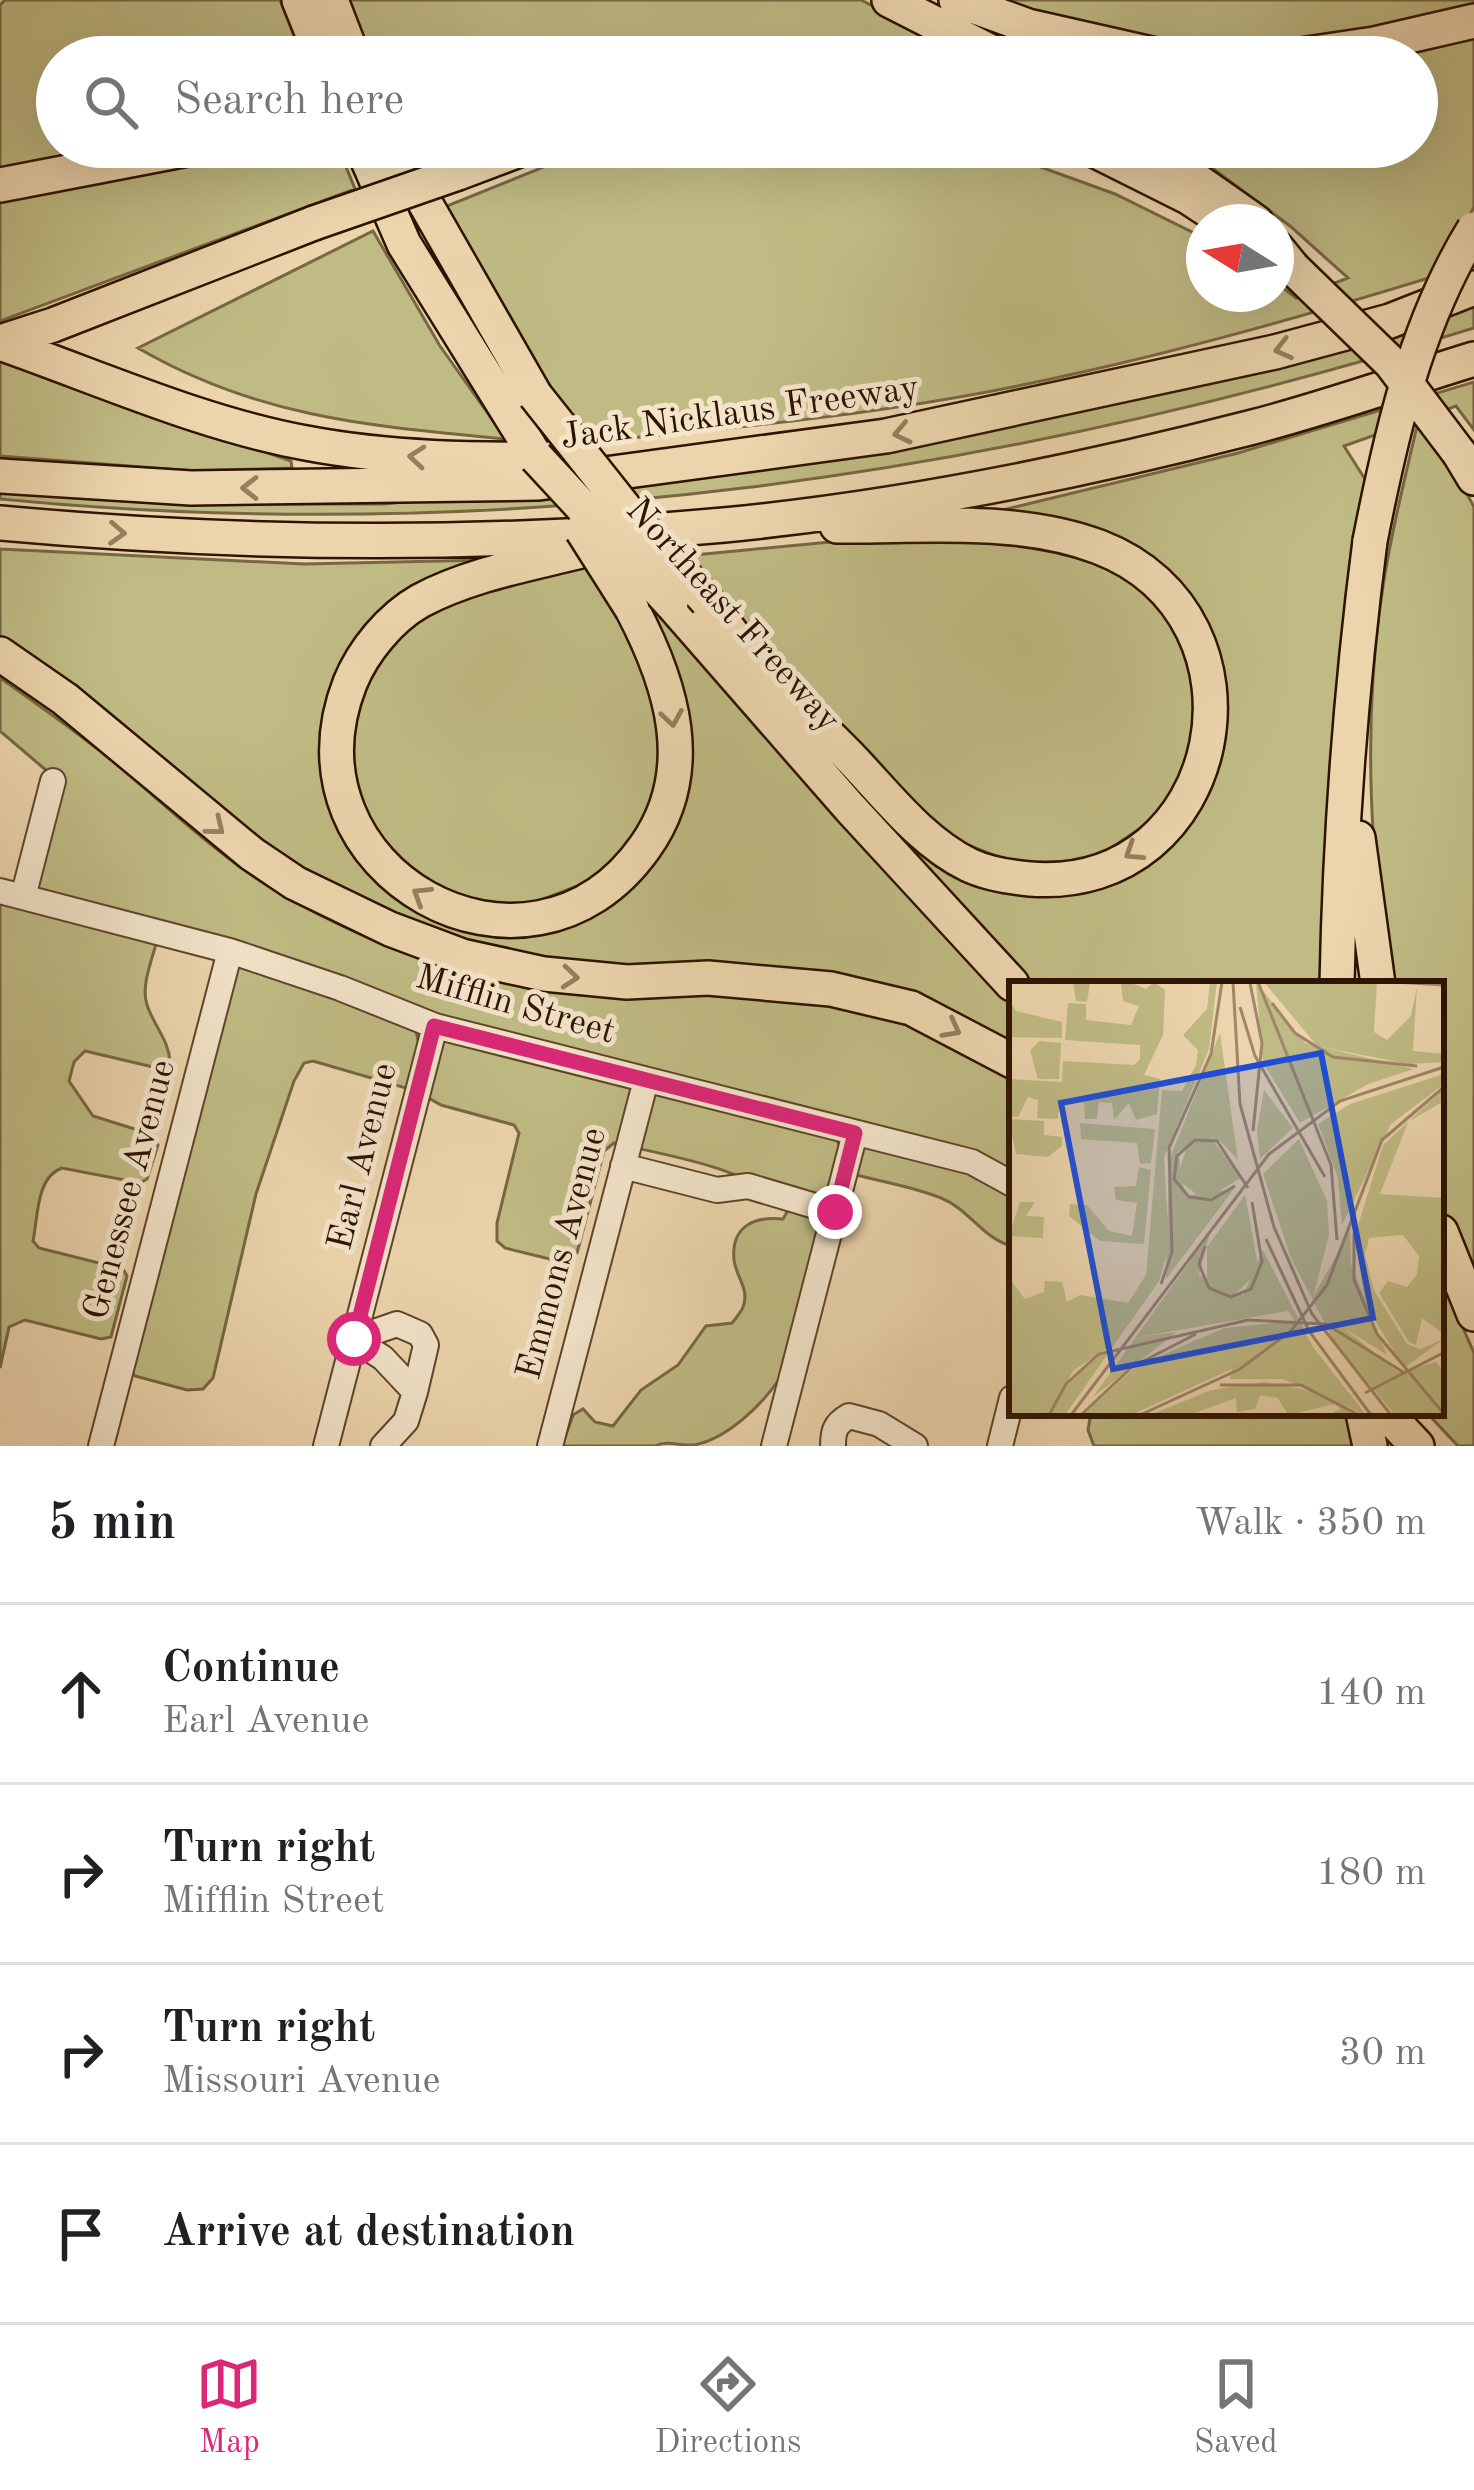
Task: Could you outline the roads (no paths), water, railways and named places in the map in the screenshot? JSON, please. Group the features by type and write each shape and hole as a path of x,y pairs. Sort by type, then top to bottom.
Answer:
{"highway":[{"path":"299,0 314,36"},
{"path":"332,0 345,36"},
{"path":"889,0 960,36"},
{"path":"956,0 1072,36"},
{"path":"1409,36 1474,21"},
{"path":"0,185 89,168"},
{"name":"Northeast Freeway","path":"371,168 404,244 536,457 1009,981"},
{"path":"402,168 535,395 762,670 936,844 970,866 1006,877 1042,880 1081,876 1113,865 1170,824 1204,763 1213,714 1212,690 1199,645 1162,588 1124,559 1080,540 1017,530 912,524 727,524"},
{"path":"0,343 471,168"},
{"path":"1130,168 1199,204"},
{"path":"1179,168 1230,204"},
{"path":"1336,981 1353,672 1370,541 1384,466 1419,344 1454,260 1474,229"},
{"path":"1294,269 1390,363 1467,465"},
{"name":"Jack Nicklaus Freeway","path":"0,476 190,488 539,483 886,436 1275,352 1390,321 1474,288"},
{"path":"0,343 303,443 454,460 608,459 659,465"},
{"path":"0,523 101,532 343,541 525,537 727,524 976,487 1170,447 1253,427 1474,359"},
{"path":"536,457 632,609 658,657 672,705 674,788 659,827 635,860 606,888 577,905 523,919 476,918 448,910 401,883 372,855 350,817 336,744 344,698 367,653 388,625 417,603 460,584 665,529"},
{"path":"0,654 65,698 252,854 295,883 390,929 462,956 544,974 626,982 708,978 831,989 910,1008 1009,1059"},
{"path":"1348,753 1377,981"},
{"path":"1444,1239 1474,1314"}],"street":[{"path":"12,894 53,781"},
{"name":"Mifflin Street","path":"12,894 230,952 340,988 434,1026 972,1162 1009,1182"},
{"name":"Genessee Avenue","path":"101,1446 230,952"},
{"name":"Earl Avenue","path":"326,1446 434,1026"},
{"name":"Emmons Avenue","path":"550,1446 646,1080"},
{"path":"774,1446 855,1133"},
{"path":"623,1166 717,1190 748,1186 835,1212"},
{"path":"354,1339 397,1324 420,1334 426,1345 406,1421 383,1446"},
{"path":"354,1339 383,1358 415,1392"},
{"path":"1000,1446 1009,1410"},
{"path":"833,1446 838,1423 849,1416 880,1424 915,1446"}]}
